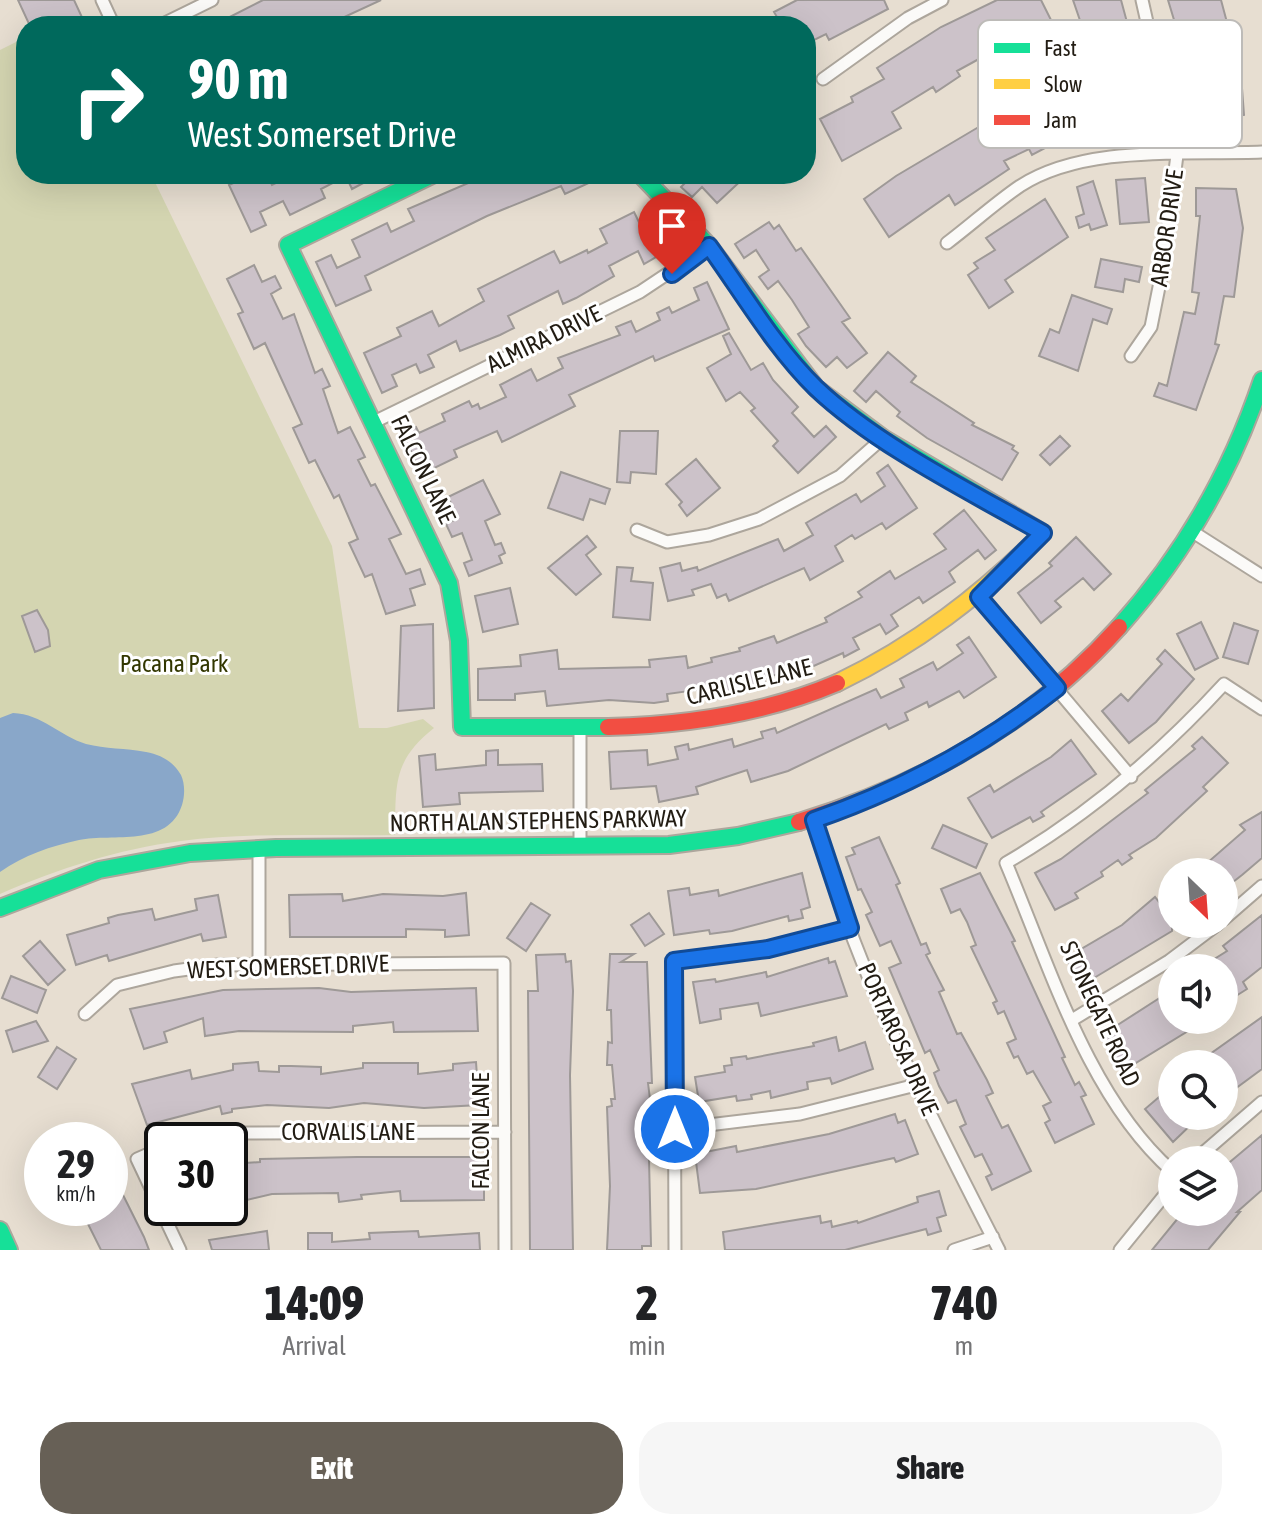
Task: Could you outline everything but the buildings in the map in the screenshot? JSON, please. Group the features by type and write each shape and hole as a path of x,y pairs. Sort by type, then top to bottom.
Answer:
{"street":[{"path":"179,16 212,0"},
{"path":"823,79 908,18 942,0"},
{"name":"ARBOR DRIVE","path":"1142,0 1147,20"},
{"name":"ARBOR DRIVE","path":"1131,356 1151,327 1162,272 1175,148"},
{"path":"947,243 1021,185 1061,167 1094,158 1262,152"},
{"name":"FALCON LANE","path":"413,184 288,245 449,583 458,625 462,727"},
{"path":"637,530 667,542 709,535 759,519 840,476 883,438 849,416 796,365 709,246 650,184"},
{"name":"ALMIRA DRIVE","path":"374,422 640,292 709,246"},
{"name":"NORTH ALAN STEPHENS PARKWAY","path":"0,908 44,888 130,863 259,848 679,845 761,833 814,820 879,796 951,762 1057,688 1129,617 1193,532 1221,482 1262,380"},
{"name":"CARLISLE LANE","path":"462,727 580,726 711,719 815,692 900,653 942,626 979,597 1043,533 883,438"},
{"path":"1193,532 1262,576"},
{"path":"979,597 1131,777 1224,684 1262,709"},
{"path":"580,726 580,846"},
{"name":"STONEGATE ROAD","path":"1131,777 1057,832 1006,863 1072,1020 1115,1104 1134,1131 1158,1156"},
{"name":"PORTAROSA DRIVE","path":"814,820 850,928 916,1085 999,1250"},
{"path":"259,848 259,963"},
{"path":"1238,907 1262,886"},
{"path":"675,1250 674,961 768,949 850,928"},
{"path":"1072,1020 1169,961 1199,938"},
{"name":"WEST SOMERSET DRIVE","path":"85,1014 117,985 174,971 259,963 504,963"},
{"name":"FALCON LANE","path":"504,963 505,1250"},
{"path":"675,1129 800,1114 916,1085"},
{"path":"1211,1146 1262,1102"},
{"name":"CORVALIS LANE","path":"248,1133 505,1132"},
{"path":"144,1156 137,1159 144,1174"},
{"path":"1120,1250 1158,1203"},
{"path":"169,1226 180,1250"},
{"path":"0,1230 9,1250"},
{"path":"954,1250 993,1237"}],"green space":[{"name":"Pacana Park","path":"16,42 16,184 156,184 332,546 359,728 387,728 423,719 434,728 420,740 403,763 397,788 395,835 261,835 181,841 89,861 0,894 0,50"}],"water":[{"path":"13,713 33,717 86,744 146,752 166,759 178,770 184,786 182,805 175,819 165,828 152,833 93,838 58,845 28,856 0,872 0,718"}],"traffic: fast":[{"path":"413,184 288,245 449,583 459,641 462,727 608,727"},
{"path":"650,184 709,246 816,388 883,438 1040,531"},
{"path":"1119,627 1164,571 1203,511 1236,448 1262,380"},
{"path":"0,908 99,870 190,853 276,848 669,845 738,836 799,822"},
{"path":"0,1230 9,1250"}],"traffic: slow":[{"path":"837,683 894,652 946,617 1020,556 1043,533 1040,531"}],"traffic: jam":[{"path":"799,822 888,789 972,747 1050,693 1119,627"},
{"path":"608,727 667,724 725,716 782,703 837,683"}],"route":[{"path":"672,274 709,246 816,388 849,416 883,438 1043,533 979,597 1057,688 1024,714 951,762 866,802 814,820 829,873 850,928 809,941 768,949 674,961 675,1129"}]}
